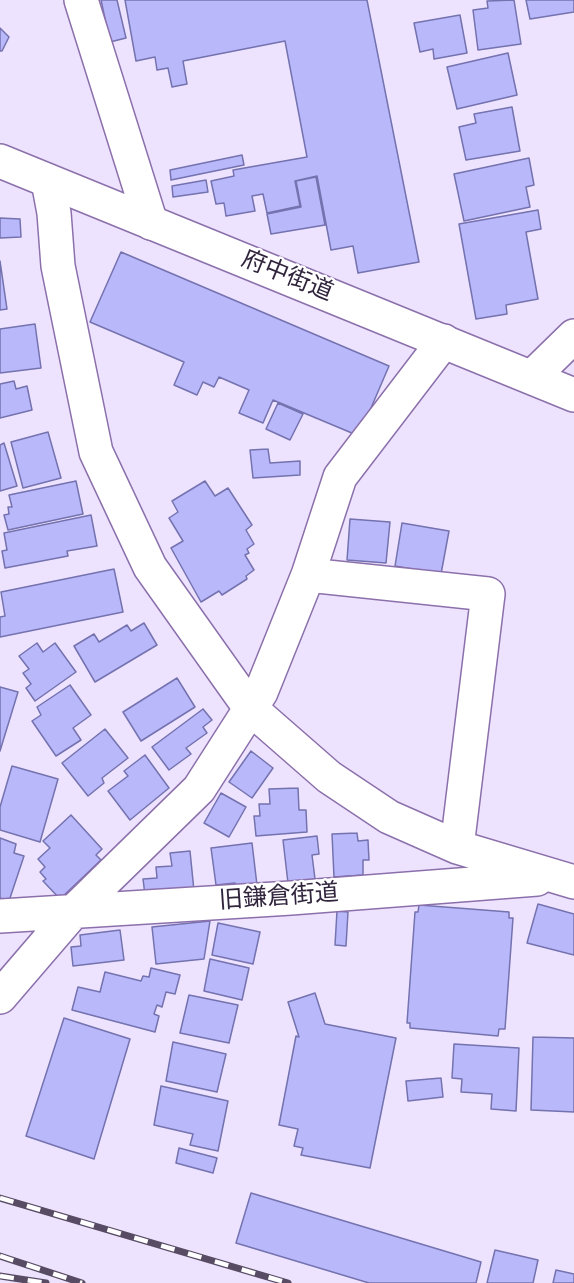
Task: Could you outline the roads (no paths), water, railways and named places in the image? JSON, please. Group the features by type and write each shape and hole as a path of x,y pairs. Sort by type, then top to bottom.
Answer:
{"street":[{"path":"81,0 151,223"},
{"name":"府中街道","path":"0,161 574,395"},
{"path":"48,181 54,213 58,266 96,452 150,567 250,708 329,777 389,817 457,848 566,880"},
{"path":"532,377 573,335"},
{"path":"0,997 73,912 199,789 261,692 308,575 340,477 444,341"},
{"path":"308,575 488,594 457,848"},
{"name":"旧鎌倉街道","path":"0,916 566,880"}],"railway":[{"path":"0,1198 288,1283"},
{"path":"0,1256 82,1283"},
{"path":"0,1276 46,1283"}]}
